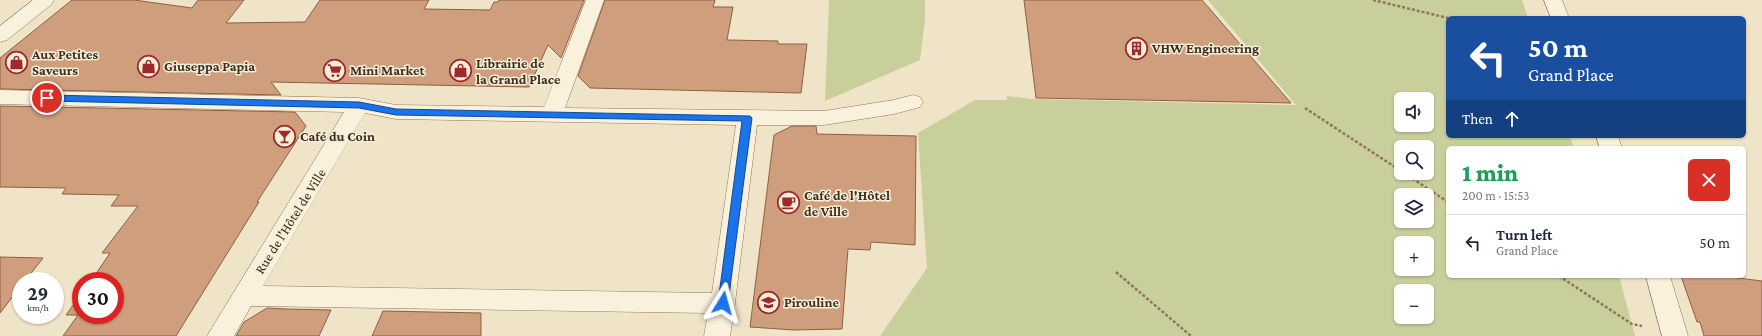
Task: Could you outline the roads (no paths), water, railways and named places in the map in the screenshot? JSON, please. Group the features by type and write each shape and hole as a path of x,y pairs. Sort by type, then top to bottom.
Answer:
{"street":[{"path":"0,36 45,0"},
{"path":"552,114 595,0"},
{"path":"1553,0 1559,16"},
{"path":"0,97 359,105 396,112 747,118 824,118 894,108 913,102"},
{"name":"Rue de l'Hôtel de Ville","path":"220,336 359,105"},
{"path":"717,336 723,303 747,118"},
{"path":"1659,278 1674,334"},
{"path":"244,296 723,303"}],"place":[{"name":"VHW Engineering","path":"1136,48"},
{"name":"Aux Petites Saveurs","path":"16,62"},
{"name":"Giuseppa Papia","path":"148,66"},
{"name":"Mini Market","path":"335,70"},
{"name":"Librairie de la Grand Place","path":"461,71"},
{"name":"Café du Coin","path":"285,136"},
{"name":"Café de l'Hôtel de Ville","path":"788,203"},
{"name":"Pirouline","path":"769,302"}]}
